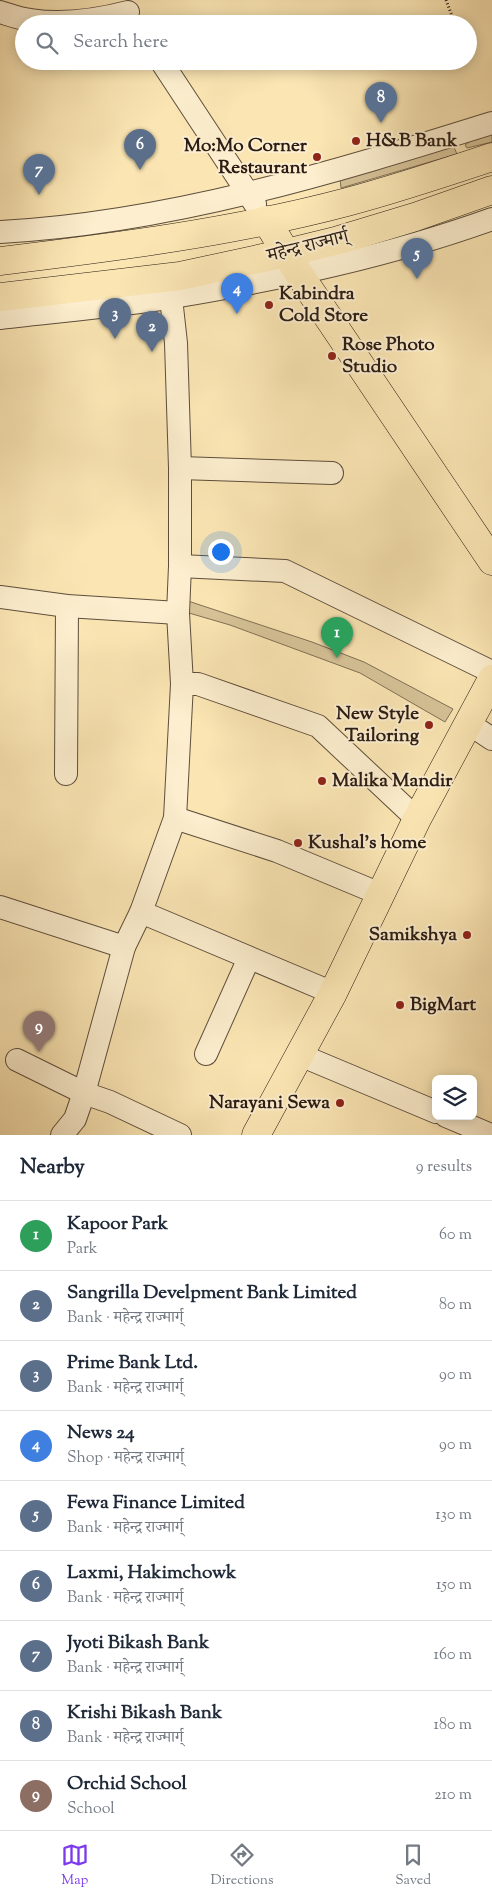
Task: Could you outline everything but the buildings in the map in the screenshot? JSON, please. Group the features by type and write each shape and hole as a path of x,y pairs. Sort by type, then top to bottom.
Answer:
{"main road":[{"name":"महेन्द्र राज्मार्ग्","path":"0,261 86,251 266,220 346,202 492,157"},
{"name":"महेन्द्र राज्मार्ग्","path":"0,297 293,263 339,240 416,217 492,190"},
{"path":"266,220 293,263 488,547"},
{"path":"256,1135 333,993 417,819 492,679"}],"street":[{"path":"0,12 15,16"},
{"path":"167,70 266,220"},
{"path":"0,232 148,214 249,194 492,124"},
{"path":"0,318 171,298 293,263 438,238 492,219"},
{"path":"62,1135 75,1119 84,1094 124,947 141,912 175,818 182,684 178,613 180,468 176,343 171,298"},
{"path":"180,468 332,473"},
{"path":"180,566 285,571 492,672"},
{"path":"0,597 67,606 178,613"},
{"path":"66,774 67,606"},
{"path":"182,684 198,684 318,726 417,819"},
{"path":"468,724 492,739"},
{"path":"175,818 277,851 380,894"},
{"path":"0,907 124,947"},
{"path":"141,912 333,993"},
{"path":"206,1054 249,958"},
{"path":"300,1055 432,1110"},
{"path":"17,1060 84,1094 110,1102 180,1135"},
{"path":"455,1120 491,1135"}],"path":[{"path":"446,0 452,15"}],"shaded area":[{"path":"492,130 492,142 467,148 465,145 479,135"},
{"path":"453,145 457,154 341,188 340,179"},
{"path":"182,599 312,642 364,662 453,709 445,722 360,673 230,625 182,611"}],"place":[{"name":"Krishi Bikash Bank","path":"381,123"},
{"name":"H&B Bank","path":"356,141"},
{"name":"Mo:Mo Corner Restaurant","path":"317,157"},
{"name":"Laxmi, Hakimchowk","path":"140,170"},
{"name":"Jyoti Bikash Bank","path":"39,195"},
{"name":"Fewa Finance Limited","path":"417,279"},
{"name":"Kabindra Cold Store","path":"269,305"},
{"name":"News 24","path":"237,314"},
{"name":"Prime Bank Ltd.","path":"115,339"},
{"name":"Sangrilla Develpment Bank Limited","path":"152,352"},
{"name":"Rose Photo Studio","path":"332,356"},
{"name":"Kapoor Park","path":"337,658"},
{"name":"New Style Tailoring","path":"429,725"},
{"name":"Malika Mandir","path":"322,781"},
{"name":"Kushal's home","path":"298,843"},
{"name":"Samikshya","path":"467,935"},
{"name":"BigMart","path":"400,1005"},
{"name":"Orchid School","path":"39,1052"},
{"name":"Narayani Sewa","path":"340,1103"}]}
